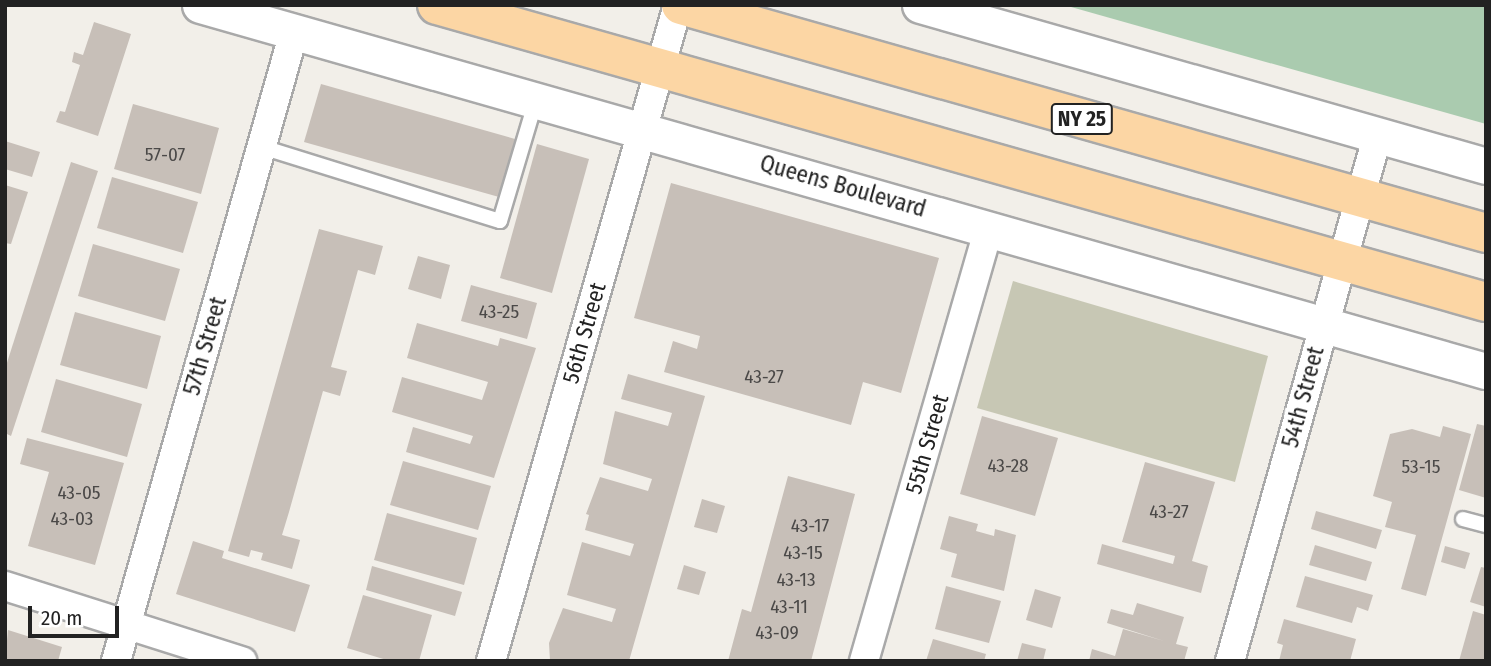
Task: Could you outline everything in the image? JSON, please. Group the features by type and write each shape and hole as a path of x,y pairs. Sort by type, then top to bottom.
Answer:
{"main road":[{"path":"437,5 1486,302"},
{"name":"NY 25","path":"680,5 1486,233"}],"street":[{"name":"Queens Boulevard","path":"200,5 1324,322 1486,371"},
{"name":"56th Street","path":"491,661 642,129 680,5"},
{"path":"920,5 1486,166"},
{"name":"57th Street","path":"117,661 294,32"},
{"name":"54th Street","path":"1230,661 1378,134"},
{"name":"55th Street","path":"864,661 989,228"},
{"path":"5,586 242,661"}],"lane":[{"path":"262,147 500,220 536,100"},
{"path":"1463,519 1486,525"}],"shaded area":[{"path":"1013,281 1268,356 1235,482 977,408"}],"green space":[{"path":"1064,5 1486,5 1486,124"}],"building":[{"path":"94,22 131,34 98,136 56,122 60,111 65,112 80,65 72,62 74,52 83,55"},
{"path":"321,84 515,139 499,197 304,142"},
{"path":"133,104 219,128 201,194 114,169"},
{"path":"5,141 40,152 32,177 5,169"},
{"path":"537,144 589,159 552,293 500,278"},
{"path":"71,162 98,171 11,436 5,433 5,369"},
{"path":"112,177 198,202 183,253 97,228"},
{"path":"671,183 939,258 901,393 863,382 851,425 664,372 673,341 697,349 700,336 634,318"},
{"path":"5,185 28,192 11,244 5,243"},
{"path":"319,229 383,246 375,275 358,270 331,367 347,371 340,396 323,391 282,535 300,540 292,569 261,560 263,553 251,550 249,557 228,551"},
{"path":"93,244 180,269 165,321 78,296"},
{"path":"418,256 450,265 441,299 408,289"},
{"path":"471,285 537,303 527,339 461,321"},
{"path":"75,312 161,336 147,389 60,365"},
{"path":"417,323 498,346 500,338 536,348 494,478 406,452 413,427 470,444 473,436 392,412 402,377 482,400 488,382 407,358"},
{"path":"628,374 705,396 629,661 550,661 549,643 563,608 612,622 616,609 567,595 582,542 630,556 634,544 585,530 589,515 586,514 600,477 648,491 652,479 603,464 615,411 668,426 672,413 621,399"},
{"path":"56,379 142,404 127,457 41,432"},
{"path":"982,416 1058,438 1035,516 960,494"},
{"path":"1477,424 1486,426 1486,498 1459,490"},
{"path":"1443,426 1471,434 1426,596 1401,589 1416,535 1385,527 1392,502 1373,496 1390,434 1412,429 1440,437"},
{"path":"27,438 124,463 95,565 28,546 49,472 20,464"},
{"path":"403,461 491,486 478,530 390,505"},
{"path":"1145,462 1215,482 1192,561 1208,566 1201,593 1097,564 1102,544 1173,564 1175,556 1122,542"},
{"path":"788,476 855,494 811,661 728,661 742,609 751,612"},
{"path":"702,499 725,506 717,533 694,527"},
{"path":"1316,511 1382,530 1376,549 1311,529"},
{"path":"387,513 477,538 464,585 374,560"},
{"path":"949,516 978,524 976,531 994,536 995,529 1016,535 1004,591 951,577 957,554 940,549"},
{"path":"193,541 224,551 222,558 310,585 295,632 176,594"},
{"path":"1315,545 1372,562 1366,581 1309,565"},
{"path":"1445,546 1470,553 1465,569 1441,562"},
{"path":"684,565 706,572 699,595 677,589"},
{"path":"372,566 462,592 455,616 366,590"},
{"path":"1481,567 1486,568 1486,607 1470,602"},
{"path":"1305,576 1373,595 1368,611 1357,607 1352,623 1296,607"},
{"path":"946,586 1001,601 989,643 935,629"},
{"path":"1035,589 1061,597 1052,628 1026,620"},
{"path":"363,595 432,615 419,661 390,661 347,648"},
{"path":"1137,603 1184,617 1176,644 1188,647 1184,661 1089,661 1092,649 1115,656 1123,629 1164,641 1107,623 1111,609 1133,615"},
{"path":"1473,611 1486,615 1486,661 1459,661"},
{"path":"1284,619 1356,639 1350,661 1279,661 1283,645 1277,643"},
{"path":"8,630 62,647 58,661 5,661"},
{"path":"933,639 986,654 984,661 926,661"},
{"path":"1022,643 1046,649 1043,661 1017,661"}]}
